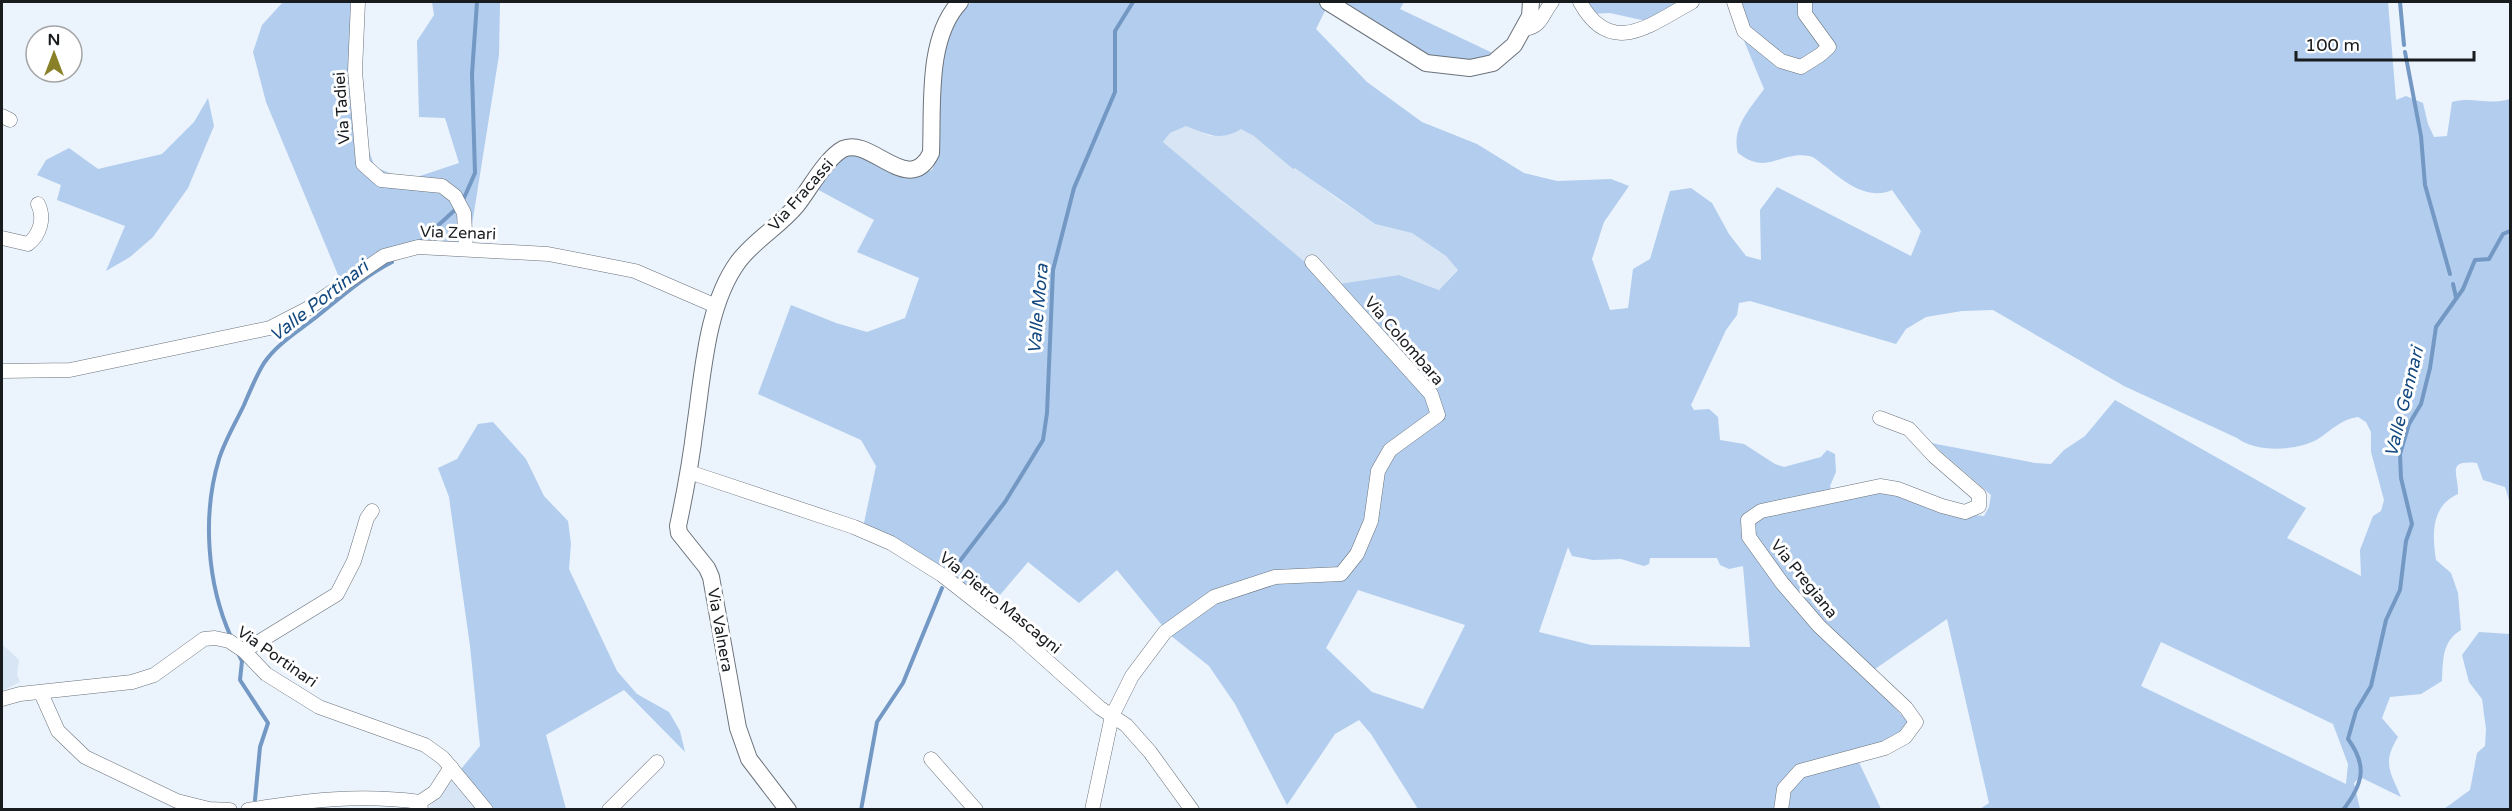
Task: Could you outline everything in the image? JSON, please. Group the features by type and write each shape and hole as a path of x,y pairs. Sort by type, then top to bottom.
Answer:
{"street":[{"name":"Via Tadiei","path":"358,2 355,71 363,164 381,180 442,186 455,196 464,213 466,249"},
{"name":"Via Fracassi","path":"716,306 739,261 787,216 832,158 843,149 861,149 908,170 919,168 926,162 931,153 938,48 949,14 960,2"},
{"path":"1328,2 1426,63 1470,68 1493,63 1514,45 1530,16 1531,2"},
{"path":"1524,29 1533,28 1542,20 1552,2"},
{"path":"1580,2 1601,29 1623,34 1647,26 1692,2"},
{"path":"1734,2 1743,31 1781,61 1801,67 1821,55 1829,47 1805,14 1805,2"},
{"path":"2,238 28,244 33,240 39,233 42,216 39,204"},
{"name":"Via Zenari","path":"2,371 70,370 270,328 307,309 384,256 418,247 548,254 635,271 716,306"},
{"name":"Via Colombara","path":"1092,810 1112,716 1131,676 1165,632 1214,597 1275,577 1341,574 1357,554 1371,521 1378,471 1390,450 1438,416 1431,394 1312,261"},
{"name":"Via Valnera","path":"716,306 678,526 679,533 707,568 711,577 738,728 749,759 788,810"},
{"name":"Via Pregiana","path":"1781,810 1784,789 1800,771 1885,748 1905,737 1916,722 1906,708 1819,626 1782,583 1749,537 1748,520 1761,511 1880,486 1898,489 1965,512 1979,507 1979,495 1934,456 1908,429 1880,418"},
{"name":"Via Pietro Mascagni","path":"689,472 854,527 891,543 942,575 1016,633 1100,708 1126,725 1150,752 1192,810"},
{"path":"244,651 337,594 354,561 367,518 372,511"},
{"name":"Via Portinari","path":"2,699 20,694 132,682 153,675 204,639 229,641 244,651 266,674 318,707 425,745 451,767 482,805"},
{"path":"41,693 58,730 85,757 177,801 209,809 230,810"},
{"path":"931,759 976,810"},
{"path":"609,810 657,762"},
{"path":"248,810 304,801 352,797 421,806 435,792 451,767"}],"shaded area":[{"path":"283,2 359,2 364,138 375,167 399,177 411,179 459,163 445,118 419,117 417,41 434,15 432,2 500,2 499,55 468,250 420,248 384,259 341,282 266,102 253,52 262,25"},
{"path":"972,2 1404,2 1400,9 1501,57 1442,69 1327,7 1316,29 1367,82 1422,122 1477,144 1524,173 1557,181 1611,179 1629,186 1604,222 1592,259 1610,310 1628,308 1633,269 1650,259 1670,191 1691,188 1712,203 1729,234 1746,256 1761,260 1760,210 1777,187 1911,256 1921,231 1892,190 1874,193 1856,188 1809,156 1799,155 1766,163 1748,160 1738,153 1739,127 1764,89 1728,2 2388,2 2396,100 2406,96 2423,103 2434,137 2447,136 2452,102 2467,100 2494,102 2510,99 2510,503 2505,487 2483,480 2477,463 2457,466 2458,494 2449,499 2438,513 2434,540 2436,560 2451,573 2458,593 2461,630 2447,645 2443,659 2442,681 2421,694 2390,697 2382,718 2398,737 2390,754 2389,767 2401,797 2360,777 2354,783 2360,809 1980,809 1989,803 1947,619 1865,676 1909,723 1891,740 1854,752 1881,809 1418,809 1371,734 1359,720 1335,734 1287,805 1235,704 1209,666 1170,635 1117,570 1079,603 1028,562 983,615 951,588 894,552 864,523 876,466 861,440 758,394 791,305 836,323 867,332 905,318 919,278 857,252 874,220 815,188 845,155 857,155 918,175 932,170 937,158 940,74 950,32 959,15","holes":["1186,126 1220,136 1241,129 1254,136 1293,169 1295,168 1375,224 1412,233 1446,256 1458,270 1439,290 1399,275 1332,285 1163,142 1170,133","1750,301 1896,344 1906,329 1926,317 1962,311 1993,310 2124,386 2245,443 2265,448 2288,448 2309,443 2342,422 2358,417 2366,422 2371,432 2371,452 2384,500 2381,511 2373,516 2360,550 2361,576 2287,538 2306,508 2115,400 2085,436 2064,450 2051,464 1931,443 1991,495 1989,507 1984,516 1958,512 1882,492 1835,499 1830,486 1836,472 1835,454 1827,450 1821,457 1784,467 1775,464 1744,444 1720,440 1718,417 1709,409 1694,410 1691,405 1726,330 1737,315 1739,303","1568,547 1572,556 1593,560 1621,559 1644,566 1649,564 1650,558 1717,558 1720,565 1729,569 1743,566 1750,647 1591,645 1539,632","1358,590 1465,625 1423,709 1372,692 1326,648","2161,642 2333,724 2348,764 2346,784 2141,686"]},
{"path":"1580,2 1685,2 1651,22 1610,13 1588,14"},
{"path":"208,98 214,126 188,188 153,237 130,257 106,271 125,226 57,200 61,185 37,175 46,160 69,148 98,169 162,154 194,122"},
{"path":"1186,125 1210,136 1241,129 1254,135 1336,198 1375,224 1412,233 1446,256 1458,269 1439,290 1399,275 1332,285 1163,142 1170,133"},
{"path":"493,422 526,459 544,496 568,521 571,544 569,569 617,671 637,694 669,712 680,731 685,752 624,690 546,735 566,809 494,809 461,769 480,746 470,646 449,497 438,468 457,459 478,424"},
{"path":"2479,632 2510,634 2510,809 2444,809 2470,790 2477,753 2485,746 2486,729 2482,699 2469,682 2462,655"},
{"path":"2,644 19,660 17,675 20,682 2,691"},
{"path":"461,769 494,809 427,810"}],"waterway":[{"name":"Valle Portinari","path":"464,198 475,173 472,74 477,2"},
{"name":"Valle Mora","path":"953,570 1005,502 1043,440 1047,413 1053,270 1074,188 1115,92 1115,31 1133,2"},
{"path":"2400,2 2404,45"},
{"path":"2405,52 2421,136 2425,185 2450,274"},
{"name":"Valle Portinari","path":"420,242 456,209"},
{"name":"Valle Gennari","path":"2343,810 2355,792 2360,775 2358,758 2348,739 2356,711 2371,686 2386,620 2400,590 2406,541 2412,524 2401,478 2400,454 2409,424 2421,404 2430,368 2436,327 2463,289 2475,260 2489,259 2503,234 2510,231"},
{"name":"Valle Portinari","path":"231,637 212,572 209,526 214,481 224,445 258,373 275,350 352,288 392,262"},
{"path":"2453,284 2456,297"},
{"name":"Valle Mora","path":"861,810 877,722 903,683 942,588"},
{"name":"Valle Portinari","path":"238,653 242,661 240,680 268,723 260,747 255,800"}]}
